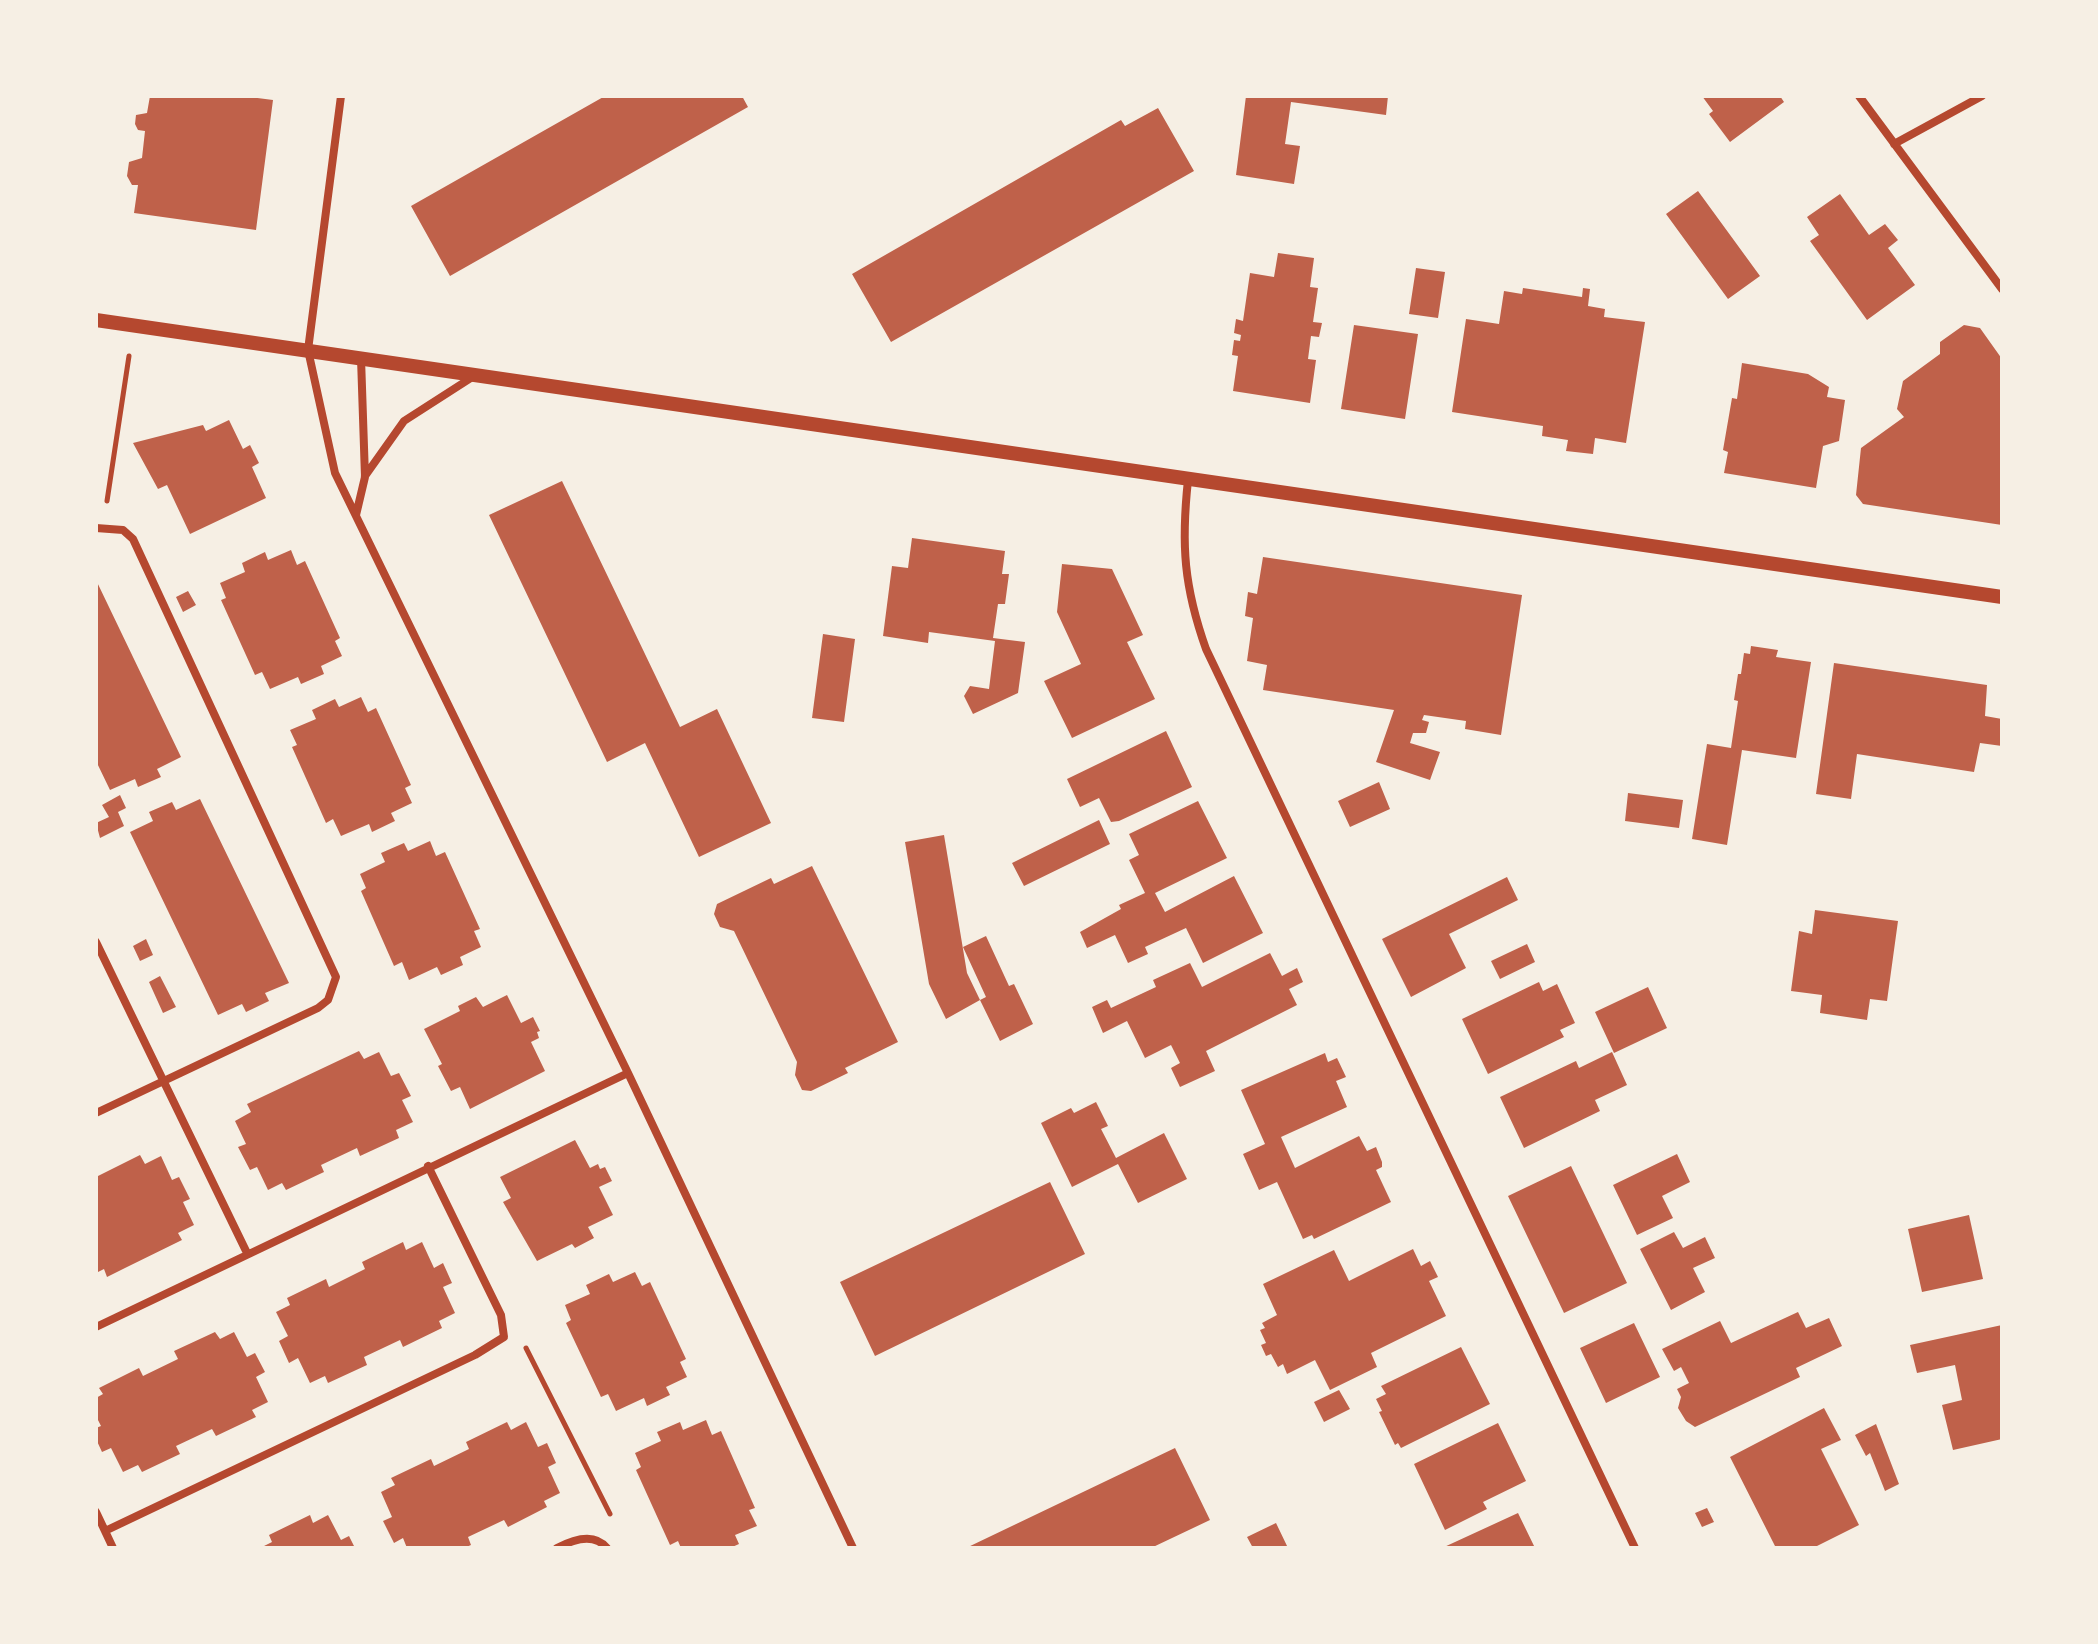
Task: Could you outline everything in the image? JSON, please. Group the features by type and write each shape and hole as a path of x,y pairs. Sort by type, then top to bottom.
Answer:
{"street":[{"path":"341,96 308,350 335,473 628,1073 853,1548"},
{"path":"1859,96 2002,289"},
{"path":"1894,144 1982,96"},
{"path":"96,320 2002,597"},
{"path":"356,516 365,477 361,358"},
{"path":"365,477 404,421 476,375"},
{"path":"1188,480 1183,533 1184,567 1189,595 1206,649 1635,1548"},
{"path":"96,1113 318,1008 328,1000 336,977 133,539 123,530 100,527"},
{"path":"96,942 247,1253"},
{"path":"96,1327 628,1073"},
{"path":"105,1531 475,1355 504,1337 501,1315 428,1166"},
{"path":"96,1512 113,1548"},
{"path":"557,1548 586,1538 603,1543 607,1548"}],"path":[{"path":"100,527 133,326"},
{"path":"504,1337 520,1342 530,1353 613,1521"}],"building":[{"path":"150,96 242,96 273,100 256,230 134,213 138,185 132,185 127,176 129,162 142,158 145,131 138,130 136,115 147,113"},
{"path":"605,96 742,96 748,107 450,276 411,206"},
{"path":"1246,96 1388,96 1386,115 1291,102 1285,144 1300,146 1294,184 1236,175"},
{"path":"1702,96 1780,96 1784,102 1730,142 1709,114 1713,111"},
{"path":"1158,108 1194,171 891,342 852,274 1121,120 1125,126"},
{"path":"1698,191 1760,276 1728,299 1666,214"},
{"path":"1840,194 1869,235 1885,224 1898,240 1888,248 1915,285 1867,320 1810,241 1819,235 1807,217"},
{"path":"1278,253 1314,258 1310,287 1318,288 1313,322 1322,323 1319,337 1311,336 1308,359 1316,360 1310,403 1233,391 1238,356 1232,355 1234,340 1240,341 1241,335 1234,333 1236,319 1243,321 1250,273 1274,277"},
{"path":"1416,268 1445,272 1438,318 1409,314"},
{"path":"1523,288 1582,297 1583,288 1590,289 1588,306 1605,309 1604,317 1645,322 1626,443 1595,438 1593,454 1566,451 1568,440 1542,436 1543,426 1452,412 1466,319 1499,324 1504,291 1522,294"},
{"path":"1354,325 1418,334 1405,419 1341,409"},
{"path":"1964,325 1980,328 2002,359 2002,525 1863,504 1856,495 1861,448 1904,417 1897,409 1903,381 1940,354 1940,342"},
{"path":"1742,363 1808,374 1829,387 1827,397 1845,400 1839,441 1823,446 1816,488 1724,473 1728,452 1723,450 1732,398 1737,399"},
{"path":"229,420 243,449 250,445 259,463 252,467 266,498 190,534 167,485 158,489 133,443 203,425 206,431"},
{"path":"562,481 680,727 717,709 771,823 699,857 645,743 607,762 489,515"},
{"path":"912,538 1005,551 1002,574 1009,574 1005,604 998,604 993,638 1025,642 1018,693 973,714 964,696 970,686 989,689 995,641 929,632 928,643 883,636 892,566 908,568"},
{"path":"291,550 297,565 305,561 340,638 335,641 342,656 321,666 324,674 301,684 298,677 270,689 262,672 255,675 221,600 226,598 220,583 245,572 242,563 265,552 268,560"},
{"path":"1263,557 1522,595 1501,735 1465,729 1466,721 1424,715 1422,720 1429,722 1426,733 1413,733 1410,743 1440,752 1430,780 1376,762 1394,710 1263,690 1267,665 1247,661 1253,618 1245,616 1248,592 1257,594"},
{"path":"1062,564 1112,569 1143,635 1127,642 1155,699 1072,738 1044,681 1081,664 1057,612"},
{"path":"96,580 181,757 157,769 161,777 138,787 135,779 110,790 96,761"},
{"path":"188,591 196,605 183,612 176,597"},
{"path":"823,634 855,639 844,722 812,718"},
{"path":"1751,646 1778,650 1776,657 1811,662 1796,758 1742,750 1727,845 1692,839 1707,744 1731,748 1738,701 1734,700 1738,674 1741,674 1744,653 1750,654"},
{"path":"1834,663 1987,685 1985,716 2002,719 2002,746 1980,743 1974,772 1857,754 1851,799 1816,794"},
{"path":"361,697 368,712 376,708 411,785 405,788 412,803 391,813 395,821 372,832 369,824 341,836 333,819 326,823 292,747 297,745 290,730 316,719 312,710 335,699 339,707"},
{"path":"1166,731 1192,787 1119,821 1111,822 1099,798 1080,807 1067,779"},
{"path":"1379,782 1390,809 1350,827 1338,801"},
{"path":"1628,793 1683,800 1679,828 1625,821"},
{"path":"120,795 126,808 118,812 124,826 100,838 96,823 109,817 102,805"},
{"path":"200,799 289,983 265,993 269,1001 246,1012 242,1004 218,1015 130,832 153,821 149,812 172,802 176,810"},
{"path":"1198,801 1227,858 1155,893 1165,912 1234,876 1263,933 1203,963 1186,928 1145,947 1148,954 1128,963 1115,935 1087,948 1080,932 1121,909 1119,905 1145,893 1129,860 1139,855 1129,834"},
{"path":"1099,820 1110,844 1024,886 1012,863"},
{"path":"944,835 967,973 980,1000 946,1019 929,984 905,842"},
{"path":"430,841 436,856 445,852 480,929 474,931 481,947 460,957 463,965 441,975 437,967 409,980 402,962 394,966 361,891 366,888 360,874 385,862 381,853 404,843 408,851"},
{"path":"812,866 898,1042 845,1068 848,1073 811,1091 802,1090 795,1075 797,1062 734,931 720,927 714,914 717,904 771,878 774,884"},
{"path":"1507,877 1518,900 1449,934 1466,968 1411,997 1382,939"},
{"path":"1815,910 1898,921 1887,1001 1870,999 1867,1020 1820,1013 1822,995 1791,991 1799,931 1812,934"},
{"path":"986,936 1009,986 1014,984 1033,1024 1000,1041 980,1000 986,997 963,947"},
{"path":"146,939 153,955 140,961 133,946"},
{"path":"1527,944 1535,962 1500,979 1491,961"},
{"path":"1270,953 1282,976 1297,968 1303,982 1289,989 1297,1005 1206,1051 1215,1071 1180,1087 1171,1068 1180,1063 1171,1045 1145,1058 1127,1021 1103,1033 1092,1007 1107,1000 1111,1008 1156,987 1153,980 1190,963 1202,987"},
{"path":"160,976 176,1007 163,1013 149,982"},
{"path":"1539,982 1543,991 1557,984 1575,1023 1560,1030 1564,1037 1488,1074 1462,1019"},
{"path":"1648,987 1667,1028 1614,1053 1595,1012"},
{"path":"507,995 521,1023 533,1017 540,1031 537,1032 539,1038 531,1042 545,1071 470,1109 460,1087 451,1091 438,1066 442,1064 424,1029 460,1011 458,1006 476,997 483,1007"},
{"path":"359,1051 364,1059 379,1052 391,1076 399,1073 411,1096 402,1100 413,1122 396,1130 399,1138 360,1156 357,1148 321,1165 324,1172 286,1190 282,1183 268,1190 257,1167 250,1170 238,1147 246,1144 235,1121 251,1112 247,1104"},
{"path":"1612,1052 1627,1085 1595,1100 1600,1111 1524,1148 1500,1097 1576,1061 1579,1068"},
{"path":"1325,1053 1328,1062 1337,1058 1346,1077 1336,1081 1347,1107 1281,1137 1295,1168 1359,1136 1367,1151 1376,1147 1382,1167 1376,1170 1391,1202 1314,1239 1312,1235 1303,1239 1277,1182 1259,1190 1243,1154 1265,1144 1241,1090"},
{"path":"1096,1102 1108,1126 1101,1129 1116,1158 1164,1133 1187,1179 1138,1203 1118,1164 1072,1187 1041,1123 1071,1108 1074,1113"},
{"path":"575,1140 590,1168 598,1164 600,1169 605,1167 612,1181 599,1187 613,1215 588,1227 594,1238 575,1248 572,1244 537,1261 503,1202 511,1198 500,1177"},
{"path":"1677,1154 1690,1182 1662,1196 1673,1218 1637,1235 1613,1185"},
{"path":"140,1155 145,1164 161,1156 172,1180 179,1177 190,1199 183,1202 194,1225 178,1233 182,1240 107,1277 104,1269 96,1273 96,1177"},
{"path":"1571,1166 1627,1283 1564,1313 1508,1196"},
{"path":"1050,1182 1085,1254 875,1356 840,1282"},
{"path":"1969,1215 1983,1279 1922,1292 1908,1229"},
{"path":"1674,1232 1683,1248 1705,1237 1715,1258 1693,1268 1705,1292 1671,1310 1640,1249"},
{"path":"403,1242 406,1250 422,1242 434,1268 443,1263 452,1283 443,1287 455,1313 439,1321 442,1328 403,1347 400,1340 364,1357 367,1365 328,1383 325,1376 310,1383 298,1358 289,1363 279,1341 288,1336 276,1312 290,1305 287,1298 326,1279 329,1287 365,1269 362,1262"},
{"path":"1413,1249 1421,1266 1430,1261 1438,1277 1429,1281 1446,1316 1371,1353 1377,1367 1330,1390 1315,1360 1287,1374 1283,1364 1278,1367 1271,1354 1266,1356 1261,1345 1266,1343 1260,1330 1265,1328 1262,1323 1277,1315 1263,1284 1334,1250 1349,1281"},
{"path":"635,1272 642,1286 650,1282 686,1359 680,1362 687,1377 666,1387 670,1395 647,1406 644,1398 616,1411 608,1394 601,1397 566,1323 571,1320 565,1305 590,1294 586,1285 609,1274 613,1282"},
{"path":"1798,1312 1806,1328 1829,1318 1842,1346 1796,1368 1800,1377 1695,1427 1686,1421 1678,1408 1681,1397 1677,1389 1689,1383 1681,1367 1674,1371 1662,1349 1720,1321 1731,1343"},
{"path":"1634,1323 1660,1377 1606,1403 1580,1348"},
{"path":"2002,1325 2002,1439 1953,1450 1942,1405 1962,1400 1955,1365 1917,1373 1910,1345"},
{"path":"215,1332 220,1339 234,1332 247,1357 255,1353 265,1372 256,1377 268,1402 252,1410 256,1417 216,1436 212,1429 176,1446 180,1454 142,1472 138,1465 123,1472 111,1448 102,1452 96,1439 96,1428 101,1426 96,1416 96,1398 103,1394 99,1388 139,1368 143,1376 178,1359 174,1351"},
{"path":"1461,1347 1490,1404 1401,1448 1398,1443 1395,1445 1379,1412 1382,1411 1376,1399 1386,1394 1381,1386"},
{"path":"1339,1390 1350,1409 1324,1422 1314,1402"},
{"path":"1824,1408 1841,1440 1821,1449 1859,1525 1813,1548 1776,1548 1730,1457"},
{"path":"706,1420 712,1435 721,1431 755,1508 749,1510 757,1526 735,1535 739,1544 730,1548 681,1548 678,1541 670,1545 636,1470 641,1467 635,1453 661,1441 657,1432 680,1422 683,1430"},
{"path":"507,1422 511,1430 526,1422 538,1447 547,1443 556,1463 548,1467 560,1493 544,1501 547,1507 508,1527 504,1520 468,1537 471,1545 464,1548 407,1548 403,1538 394,1543 383,1521 392,1517 381,1492 395,1485 391,1478 431,1459 434,1466 469,1449 466,1442"},
{"path":"1498,1423 1526,1481 1483,1502 1487,1509 1445,1530 1414,1464"},
{"path":"1876,1424 1899,1484 1885,1491 1870,1453 1866,1456 1855,1435"},
{"path":"1175,1448 1210,1520 1151,1548 966,1548"},
{"path":"1707,1508 1714,1522 1702,1527 1695,1513"},
{"path":"1518,1513 1535,1548 1442,1548"},
{"path":"310,1515 313,1523 328,1515 341,1540 349,1536 355,1548 260,1548 272,1542 269,1535"},
{"path":"1276,1523 1288,1548 1253,1548 1247,1537"}]}
